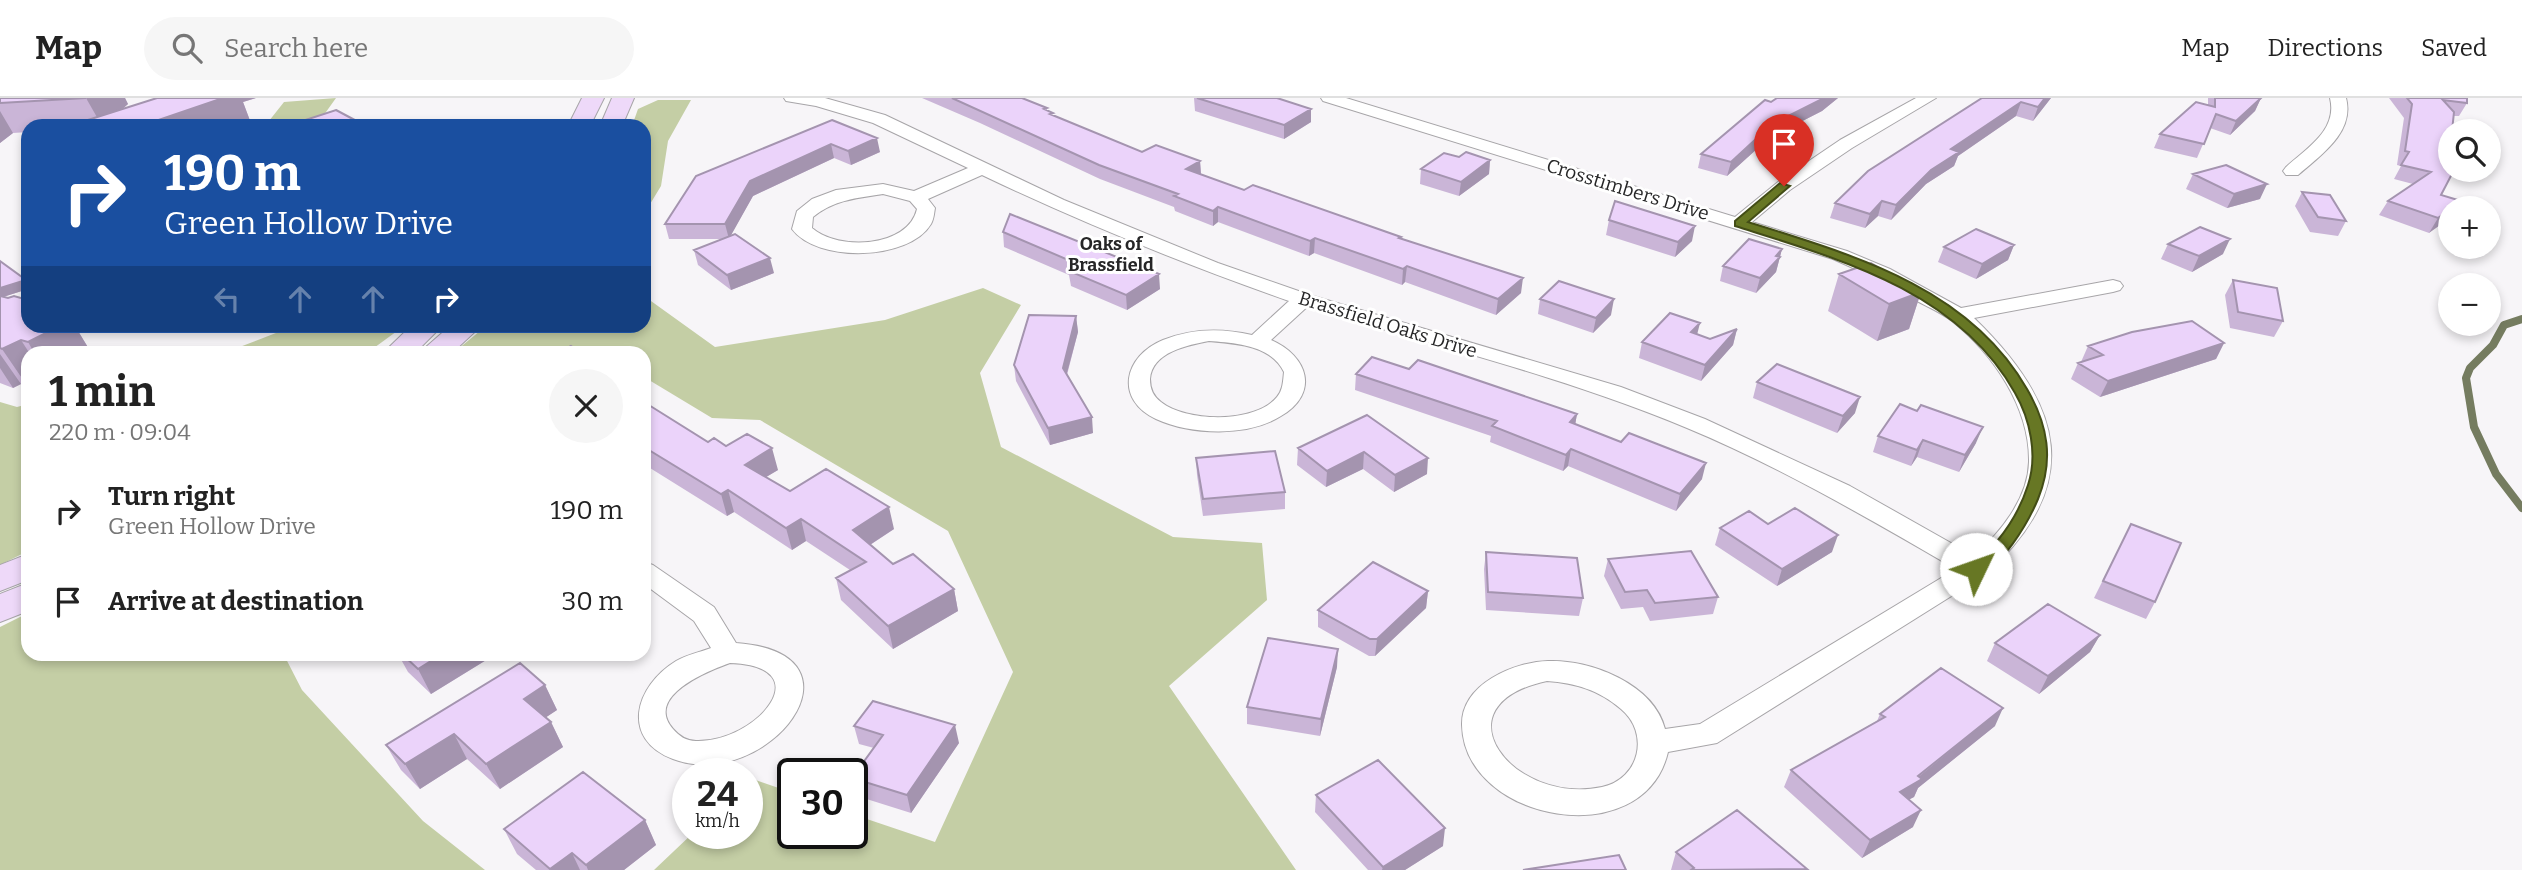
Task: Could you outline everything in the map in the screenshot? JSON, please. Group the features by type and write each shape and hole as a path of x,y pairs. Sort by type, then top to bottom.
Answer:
{"street":[{"path":"582,119 593,98"},
{"path":"614,119 623,98"},
{"name":"Brassfield Oaks Drive","path":"792,98 842,107 879,118 1128,235 1303,299 1604,389 1697,424 1841,492 1976,569"},
{"name":"Crosstimbers Drive","path":"1329,98 1739,223 1829,252 1883,273 1958,316 1988,344 2011,373 2034,412 2041,462 2036,484 2022,517 2003,545 1976,569 1706,735 1654,742"},
{"path":"1739,223 1784,186 1846,144 1928,98"},
{"path":"2292,171 2336,128 2342,113 2338,98"},
{"path":"916,197 926,208 924,220 911,233 888,243 861,248 833,247 813,240 802,229 804,215 810,209 842,194 883,189 916,197 983,168"},
{"path":"1958,316 2113,286"},
{"path":"1258,341 1303,299"},
{"path":"405,346 420,333"},
{"path":"442,346 458,333"},
{"path":"1209,335 1258,341 1275,349 1287,360 1294,372 1294,385 1287,398 1275,410 1256,418 1234,424 1187,422 1164,414 1147,402 1138,388 1138,373 1148,359 1164,347 1185,339 1209,335"},
{"path":"0,579 21,569"},
{"path":"651,576 704,614 729,653"},
{"path":"0,610 21,600"},
{"path":"729,653 750,653 769,658 782,668 789,682 789,698 781,714 765,730 745,743 722,750 699,753 677,750 661,741 652,728 650,713 656,696 668,681 686,668 706,658 729,653"},
{"path":"1547,670 1576,673 1604,683 1628,699 1645,719 1654,742 1651,765 1640,783 1620,797 1594,804 1565,804 1536,797 1510,783 1491,765 1479,744 1476,722 1483,703 1497,686 1520,675 1547,670"}],"green space":[{"path":"336,98 321,119 271,119 284,102"},
{"path":"658,100 691,100 668,141 661,186 651,202 651,119 634,119 638,109"},
{"path":"983,288 1021,305 980,373 1001,447 1173,537 1262,543 1267,600 1169,686 1296,870 654,870 676,849 763,849 763,783 777,787 777,849 868,849 868,819 935,842 1013,672 948,531 760,420 712,418 651,381 651,346 462,346 478,333 651,333 651,301 715,347 885,320"},
{"path":"276,333 394,333 377,346 242,346"},
{"path":"0,402 21,406 21,554 0,565"},
{"path":"21,616 21,661 287,661 302,690 423,821 485,870 0,870 0,627"}],"building":[{"path":"0,98 86,98 0,103"},
{"path":"157,98 223,98 162,119 91,119"},
{"path":"952,98 1022,98 1047,108 1044,109 1053,113 1050,114 1142,152 1156,145 1200,161 1186,169 1244,190 1253,185 1401,237 1399,238 1523,278 1498,299 1407,266 1403,269 1315,238 1310,241 1218,207 1213,211 1174,196 1178,194 1099,165"},
{"path":"1197,98 1277,98 1311,109 1284,125"},
{"path":"1777,98 1824,98 1772,124 1731,162 1701,154 1765,100 1771,102"},
{"path":"1982,98 2045,98 2038,107 2021,102 1951,149 1959,152 1931,170 1896,205 1882,201 1870,214 1835,203 1868,171"},
{"path":"2215,98 2261,98 2236,121 2216,114 2204,144 2160,134 2196,102 2215,107"},
{"path":"2407,98 2467,98 2467,103 2443,100 2454,112 2453,119 2438,119 2438,182 2448,182 2441,195 2444,196 2438,196 2438,218 2388,201 2431,172 2401,165 2409,152 2405,151 2412,104"},
{"path":"336,110 353,119 308,119"},
{"path":"832,120 877,138 848,151 831,144 750,181 725,224 665,224 696,176"},
{"path":"1466,152 1490,160 1461,182 1421,169 1444,153 1459,157"},
{"path":"2226,165 2267,184 2234,194 2193,174"},
{"path":"2302,192 2330,195 2346,221 2318,217"},
{"path":"1615,201 1695,226 1678,242 1609,220"},
{"path":"1010,214 1159,274 1126,295 1069,271 1080,265 1003,232"},
{"path":"2200,227 2230,239 2199,256 2168,244"},
{"path":"1976,229 2014,245 1982,264 1944,247"},
{"path":"735,234 770,258 727,275 694,250"},
{"path":"1749,239 1782,249 1776,256 1780,257 1760,278 1723,266"},
{"path":"0,261 21,276 21,282 0,288"},
{"path":"1871,263 1921,292 1889,304 1839,274"},
{"path":"2233,280 2277,288 2283,321 2238,312"},
{"path":"1559,281 1614,299 1596,318 1540,299"},
{"path":"0,296 21,298 21,333 46,333 28,342 21,340 0,348"},
{"path":"1670,313 1700,323 1691,332 1710,339 1737,329 1705,365 1642,342"},
{"path":"1029,315 1076,316 1063,368 1092,417 1048,428 1014,365"},
{"path":"2192,321 2224,343 2108,381 2078,363 2103,355 2088,346 2132,332"},
{"path":"1372,357 1409,369 1418,360 1577,414 1570,422 1621,442 1629,433 1706,463 1680,494 1571,449 1566,455 1492,426 1497,421 1356,374"},
{"path":"1777,364 1860,397 1843,416 1757,382"},
{"path":"1900,404 1917,411 1921,405 1983,427 1965,455 1923,440 1917,450 1878,436"},
{"path":"651,406 708,442 714,438 726,446 747,434 772,448 745,465 790,491 826,469 889,507 853,530 893,564 913,554 954,589 888,626 836,578 866,562 801,519 786,528 728,490 721,494 651,451"},
{"path":"1367,415 1428,458 1395,475 1364,452 1327,471 1298,448"},
{"path":"1275,451 1285,492 1203,499 1196,458"},
{"path":"1795,508 1838,535 1782,569 1720,528 1749,511 1768,524"},
{"path":"2131,524 2181,543 2155,602 2103,581"},
{"path":"1691,551 1718,597 1655,603 1647,590 1625,592 1608,559"},
{"path":"1486,552 1577,558 1583,598 1488,592"},
{"path":"1373,562 1428,591 1377,639 1370,639 1318,610"},
{"path":"2048,604 2100,635 2048,676 1995,643"},
{"path":"1268,638 1338,649 1321,719 1247,707"},
{"path":"409,661 431,661 418,669"},
{"path":"520,663 545,685 524,699 551,722 486,764 454,734 405,764 386,745"},
{"path":"1941,668 2003,708 1918,776 1922,779 1900,792 1921,810 1870,840 1791,770 1885,717 1880,714"},
{"path":"873,701 955,725 907,795 868,783 866,758 883,735 854,726"},
{"path":"1378,760 1445,828 1383,867 1316,795"},
{"path":"583,772 645,820 586,865 572,853 550,869 504,829"},
{"path":"1737,810 1807,869 1691,870 1694,868 1676,852"},
{"path":"1619,855 1626,870 1523,870"}],"waterway":[{"path":"2522,319 2504,325 2493,345 2470,368 2466,378 2474,427 2496,474 2522,508"}],"district":[{"name":"Oaks of Brassfield","path":"1111,254"}],"route":[{"path":"1784,186 1739,223 1819,248 1883,273 1958,316 1988,344 2011,373 2034,412 2041,462 2036,484 2022,517 2003,545 1976,569"}]}
